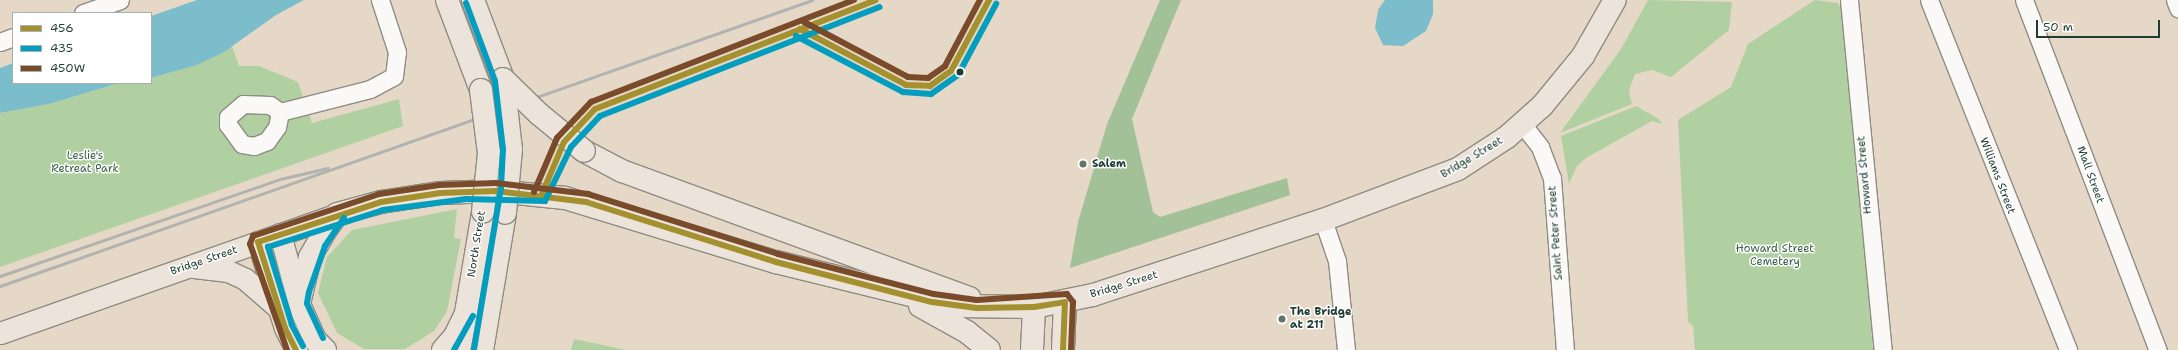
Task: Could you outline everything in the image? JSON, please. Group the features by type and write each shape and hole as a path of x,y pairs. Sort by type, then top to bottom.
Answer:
{"highway":[{"name":"North Street","path":"447,0 481,90 489,153 482,212 466,312"},
{"name":"North Street","path":"473,0 503,79"},
{"name":"Bridge Street","path":"337,214 380,202 440,193 542,194 586,202 776,262 932,302 996,308 1034,307 1065,302 1323,220 1437,180 1477,158 1523,125 1583,56 1615,0"},
{"path":"503,79 538,114 584,151 622,171 996,308"},
{"path":"326,350 315,340 299,304 310,257 337,214"},
{"path":"877,288 944,318 989,350"},
{"path":"1063,350 1065,302"},
{"path":"1032,350 1034,307"},
{"path":"443,350 455,336 466,312"}],"main road":[{"name":"North Street","path":"482,350 505,212 511,149 503,79"},
{"name":"Bridge Street","path":"0,333 337,214"},
{"path":"280,234 299,304"},
{"path":"258,242 277,307 296,350"},
{"path":"189,266 228,271 245,279 277,307"},
{"name":"North Street","path":"459,350 466,312"}],"street":[{"path":"86,12 120,0"},
{"path":"280,112 370,89 394,76 396,52 380,0"},
{"name":"Howard Street","path":"1849,0 1883,350"},
{"name":"Williams Street","path":"1929,0 2068,350"},
{"name":"Mall Street","path":"2024,0 2158,350"},
{"path":"2175,0 2178,8"},
{"path":"0,42 12,37"},
{"name":"Saint Peter Street","path":"1523,125 1540,147 1552,178 1565,350"},
{"path":"1323,220 1337,261 1346,350"}],"green space":[{"path":"1160,0 1181,0 1132,119 1153,212 1160,217 1287,178 1290,195 1070,268 1078,222 1107,124"},
{"path":"1648,0 1732,2 1729,30 1671,77 1652,70 1635,74 1629,91 1632,104 1560,133 1621,49"},
{"name":"Howard Street Cemetery","path":"1815,0 1838,3 1843,14 1873,350 1695,350 1693,326 1688,322 1678,120 1731,87 1748,44"},
{"name":"Leslie's Retreat Park","path":"232,46 239,66 259,66 298,82 312,123 399,99 403,126 0,267 0,113 49,104 116,84 152,84 152,78 197,65"},
{"path":"1636,106 1659,119 1662,124 1652,121 1586,158 1577,166 1569,184 1561,136"},
{"path":"457,209 454,238 461,239 447,311 434,331 405,349 364,349 337,333 318,293 327,257 352,230"},
{"path":"574,339 626,350 571,350"}],"water":[{"path":"197,0 304,0 276,15 224,52 197,65 152,78 152,16"},
{"path":"1385,0 1433,0 1433,14 1426,31 1403,46 1383,45 1375,28 1378,10"},
{"path":"12,63 12,84 116,84 49,104 0,113 0,68"}],"railway":[{"path":"0,286 812,0"},
{"path":"0,276 280,179 328,168"}],"transit line":[{"name":"450W","path":"534,192 557,138 591,102 854,0"},
{"name":"456","path":"542,194 564,142 595,109 876,0"},
{"name":"450W","path":"804,22 908,77 928,78 945,66 980,0"},
{"name":"456","path":"800,29 906,85 930,86 951,71 989,0"},
{"name":"435","path":"466,3 495,81 503,149 501,188 474,349"},
{"name":"435","path":"796,36 903,92 931,94 958,75 996,4"},
{"name":"435","path":"303,346 292,325 268,247 383,210 466,199 545,201 571,147 600,116 879,7"},
{"name":"450W","path":"287,350 250,244 253,236 379,194 439,185 496,183 588,194 778,254 934,294 977,300 1067,294 1073,302 1071,350"},
{"name":"456","path":"296,350 285,328 258,242 381,202 440,193 496,191 586,202 776,262 932,302 977,308 1034,307 1065,302 1063,350"},
{"name":"435","path":"323,338 307,303 309,292 325,246 344,218"},
{"name":"435","path":"454,350 473,316"}],"place":[{"name":"Salem","path":"1083,164"},
{"name":"The Bridge at 211","path":"1282,319"}]}
